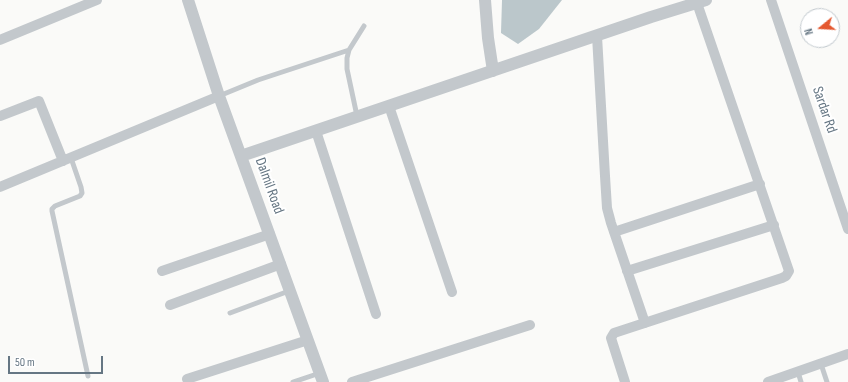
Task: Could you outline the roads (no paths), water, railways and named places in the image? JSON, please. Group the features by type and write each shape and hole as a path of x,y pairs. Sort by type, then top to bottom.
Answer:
{"street":[{"path":"0,40 97,0"},
{"name":"Dalmil Road","path":"188,0 241,156 322,378"},
{"path":"485,0 488,38 493,71"},
{"name":"Sardar Rd","path":"771,0 848,229"},
{"path":"241,156 702,1 789,271 786,276 782,278 612,335 611,338 625,382"},
{"path":"598,36 604,176 607,208 645,323"},
{"path":"0,187 220,96"},
{"path":"0,116 40,101 67,159"},
{"path":"389,106 452,292"},
{"path":"316,131 376,314"},
{"path":"614,232 760,184"},
{"path":"627,271 774,225"},
{"path":"162,271 270,234"},
{"path":"170,305 280,264"},
{"path":"352,382 530,325"},
{"path":"187,379 308,340"},
{"path":"768,382 848,354"}],"lane":[{"path":"357,117 347,69 349,50 364,26"},
{"path":"220,96 258,80 349,50"},
{"path":"67,159 82,187 82,193 80,196 55,206 52,209 88,376"},
{"path":"230,313 290,291"},
{"path":"821,364 827,382"},
{"path":"798,372 801,382"},
{"path":"293,382 322,378"}]}
